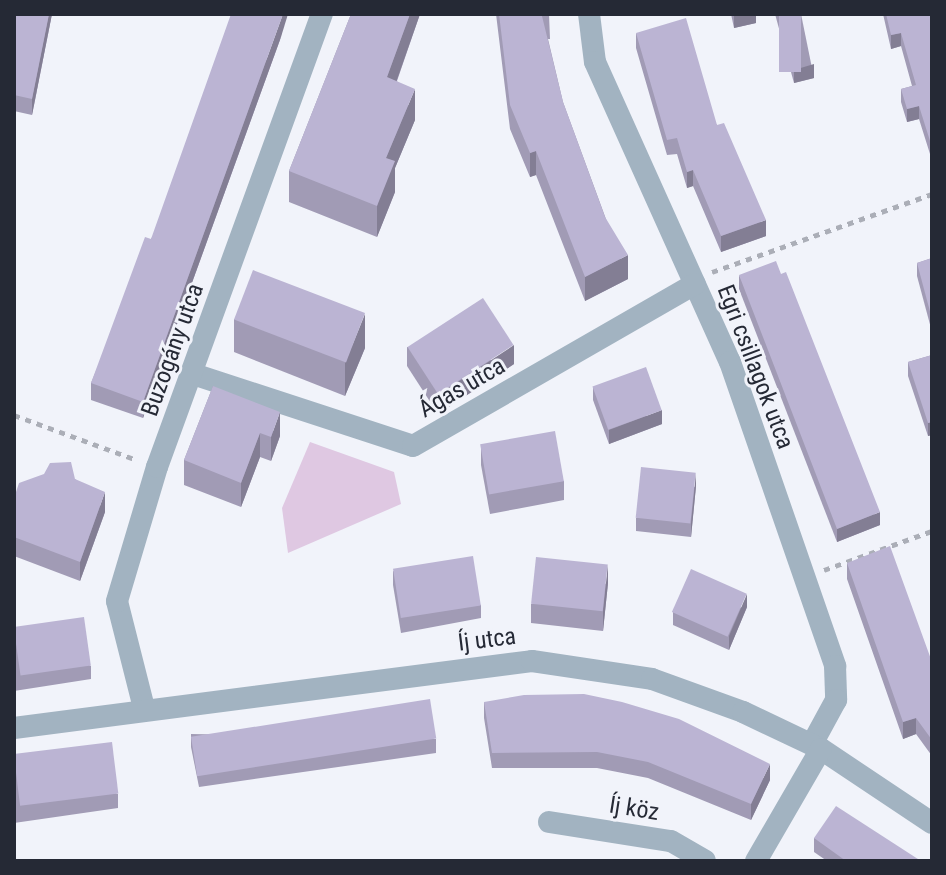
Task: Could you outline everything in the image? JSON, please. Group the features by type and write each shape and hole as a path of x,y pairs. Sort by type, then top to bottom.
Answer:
{"street":[{"name":"Buzogány utca","path":"144,708 117,601 157,467 322,14"},
{"name":"Egri csillagok utca","path":"589,14 595,62 730,362 835,666 836,700 816,746"},
{"name":"Ágas utca","path":"193,374 413,446 695,284"},
{"name":"Íj utca","path":"14,728 144,708 532,661 652,679 816,746 932,823"},
{"path":"756,861 816,746"},
{"name":"Íj köz","path":"549,822 671,841 705,861"}],"path":[{"path":"695,284 713,271 932,194"},
{"path":"14,415 157,467"},
{"path":"804,577 932,531"}],"shaded area":[{"path":"310,442 394,472 401,504 288,553 282,508"}],"building":[{"path":"14,14 49,14 32,99 14,95"},
{"path":"231,14 283,14 143,402 91,383 145,237 151,239"},
{"path":"351,14 410,14 387,77 415,89 386,158 395,161 377,206 289,171"},
{"path":"499,14 550,15 542,16 563,102 605,217 628,255 585,277 536,151 530,153 510,105"},
{"path":"779,14 801,14 801,72 779,72"},
{"path":"886,14 932,14 930,141 919,106 907,109 901,89 916,85 901,33 891,35"},
{"path":"686,18 717,125 724,123 766,220 721,236 693,170 687,172 677,138 667,140 636,33"},
{"path":"932,258 932,319 917,263"},
{"path":"776,261 781,274 786,272 880,512 837,529 739,275"},
{"path":"253,270 365,313 346,362 234,319"},
{"path":"483,298 513,345 438,394 408,347"},
{"path":"932,355 932,422 928,423 908,362"},
{"path":"646,367 662,410 608,430 592,386"},
{"path":"213,386 280,412 271,437 260,433 241,483 184,460"},
{"path":"555,431 564,481 489,494 480,444"},
{"path":"71,462 75,479 105,492 80,562 14,537 14,498 19,483 44,474 50,463"},
{"path":"641,467 696,473 690,523 636,518"},
{"path":"890,546 932,662 932,740 916,718 903,722 847,563"},
{"path":"473,556 481,605 401,618 393,569"},
{"path":"536,557 608,565 603,611 531,604"},
{"path":"691,569 747,594 728,637 672,612"},
{"path":"84,617 91,666 21,675 14,627"},
{"path":"584,694 679,719 770,764 751,804 648,762 597,752 492,753 484,702 524,695"},
{"path":"430,699 436,739 197,776 191,737"},
{"path":"112,742 118,794 20,806 14,754"},
{"path":"836,806 921,861 846,861 814,838"}]}
